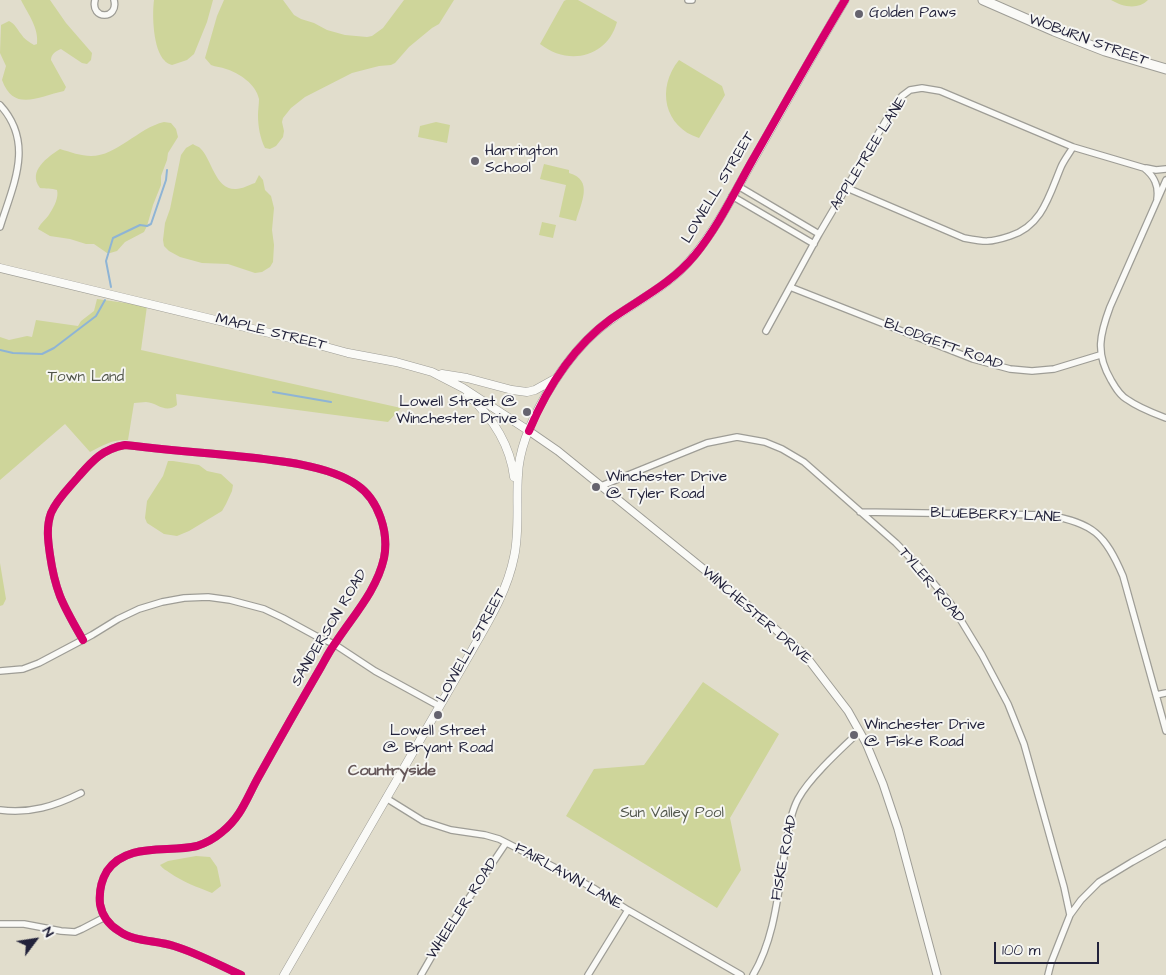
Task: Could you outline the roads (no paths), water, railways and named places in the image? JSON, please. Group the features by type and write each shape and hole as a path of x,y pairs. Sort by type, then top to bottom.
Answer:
{"main road":[{"name":"LOWELL STREET","path":"284,975 493,614 503,592 515,553 518,471 523,447 541,404 556,378 578,349 616,316 660,288 682,269 700,248 738,186 845,0"},
{"name":"WOBURN STREET","path":"983,0 1105,51 1166,70"},
{"name":"MAPLE STREET","path":"0,268 432,372 449,380 529,431"},
{"path":"432,372 467,378 520,392 527,392 541,387 556,378"},
{"path":"449,380 480,407 502,438 513,470 517,512"}],"street":[{"path":"95,0 96,10 101,15 111,13 115,4 114,0"},
{"name":"APPLETREE LANE","path":"766,331 819,234 896,105 902,96 910,90 922,88 940,91 1073,147 1144,168 1166,169"},
{"path":"0,105 15,127 19,159 0,227"},
{"path":"847,188 964,238 983,242 994,241 1016,234 1031,225 1038,217 1046,204 1062,165 1073,147"},
{"path":"1144,168 1151,173 1156,181 1158,198"},
{"path":"1166,180 1102,326 1100,342 1100,355 1105,370 1125,399 1166,418"},
{"path":"738,186 819,234"},
{"path":"732,196 814,244"},
{"name":"BLODGETT ROAD","path":"790,287 973,359 1010,369 1032,371 1054,369 1100,355"},
{"name":"WINCHESTER DRIVE","path":"529,431 558,451 805,655 848,711 880,775 895,822 937,975"},
{"name":"TYLER ROAD","path":"601,486 707,443 737,437 765,442 782,449 804,462 896,543 926,574 951,604 982,655 1008,704 1024,744 1070,915"},
{"name":"SANDERSON ROAD","path":"83,640 64,605 56,584 48,540 48,524 58,501 89,464 107,450 125,445 290,463 326,470 346,477 359,486 372,500 380,517 385,536 385,548 384,559 376,579 366,598 334,644 241,812 236,819 215,837 197,846 132,853 120,859 106,873 101,883 100,904 105,917"},
{"name":"BLUEBERRY LANE","path":"860,512 1048,515 1069,519 1091,528 1105,542 1123,576 1166,731"},
{"path":"0,671 23,669 39,663 139,609 184,598 208,597 230,600 264,609 334,644 376,671 439,706"},
{"path":"1156,695 1166,693"},
{"name":"FISKE ROAD","path":"753,975 765,950 772,926 788,831 797,801 815,777 859,732"},
{"path":"0,810 36,810 60,803 81,793"},
{"name":"FAIRLAWN LANE","path":"386,798 423,821 451,830 485,835 506,843 595,889 741,975"},
{"name":"WHEELER ROAD","path":"421,975 444,935 506,843"},
{"path":"1048,975 1070,915 1081,900 1099,882 1166,843"},
{"path":"588,975 628,910"},
{"path":"0,924 24,924 75,932 105,917 113,927 126,935 177,946 241,975"}],"waterway":[{"path":"111,287 106,261 113,238 140,225 147,226 151,224 166,180 167,170"},
{"path":"0,350 13,353 42,354 54,348 96,316 105,300"},
{"path":"273,392 331,402"}],"place":[{"name":"Golden Paws","path":"859,14"},
{"name":"Harrington School","path":"475,161"},
{"name":"Lowell Street @ Winchester Drive","path":"527,412"},
{"name":"Winchester Drive @ Tyler Road","path":"596,487"},
{"name":"Lowell Street @ Bryant Road","path":"438,715"},
{"name":"Winchester Drive @ Fiske Road","path":"854,735"}],"district":[{"name":"Countryside","path":"392,772"}],"park label":[{"name":"Town Land","path":"86,378"},
{"name":"Sun Valley Pool","path":"672,814"}]}
